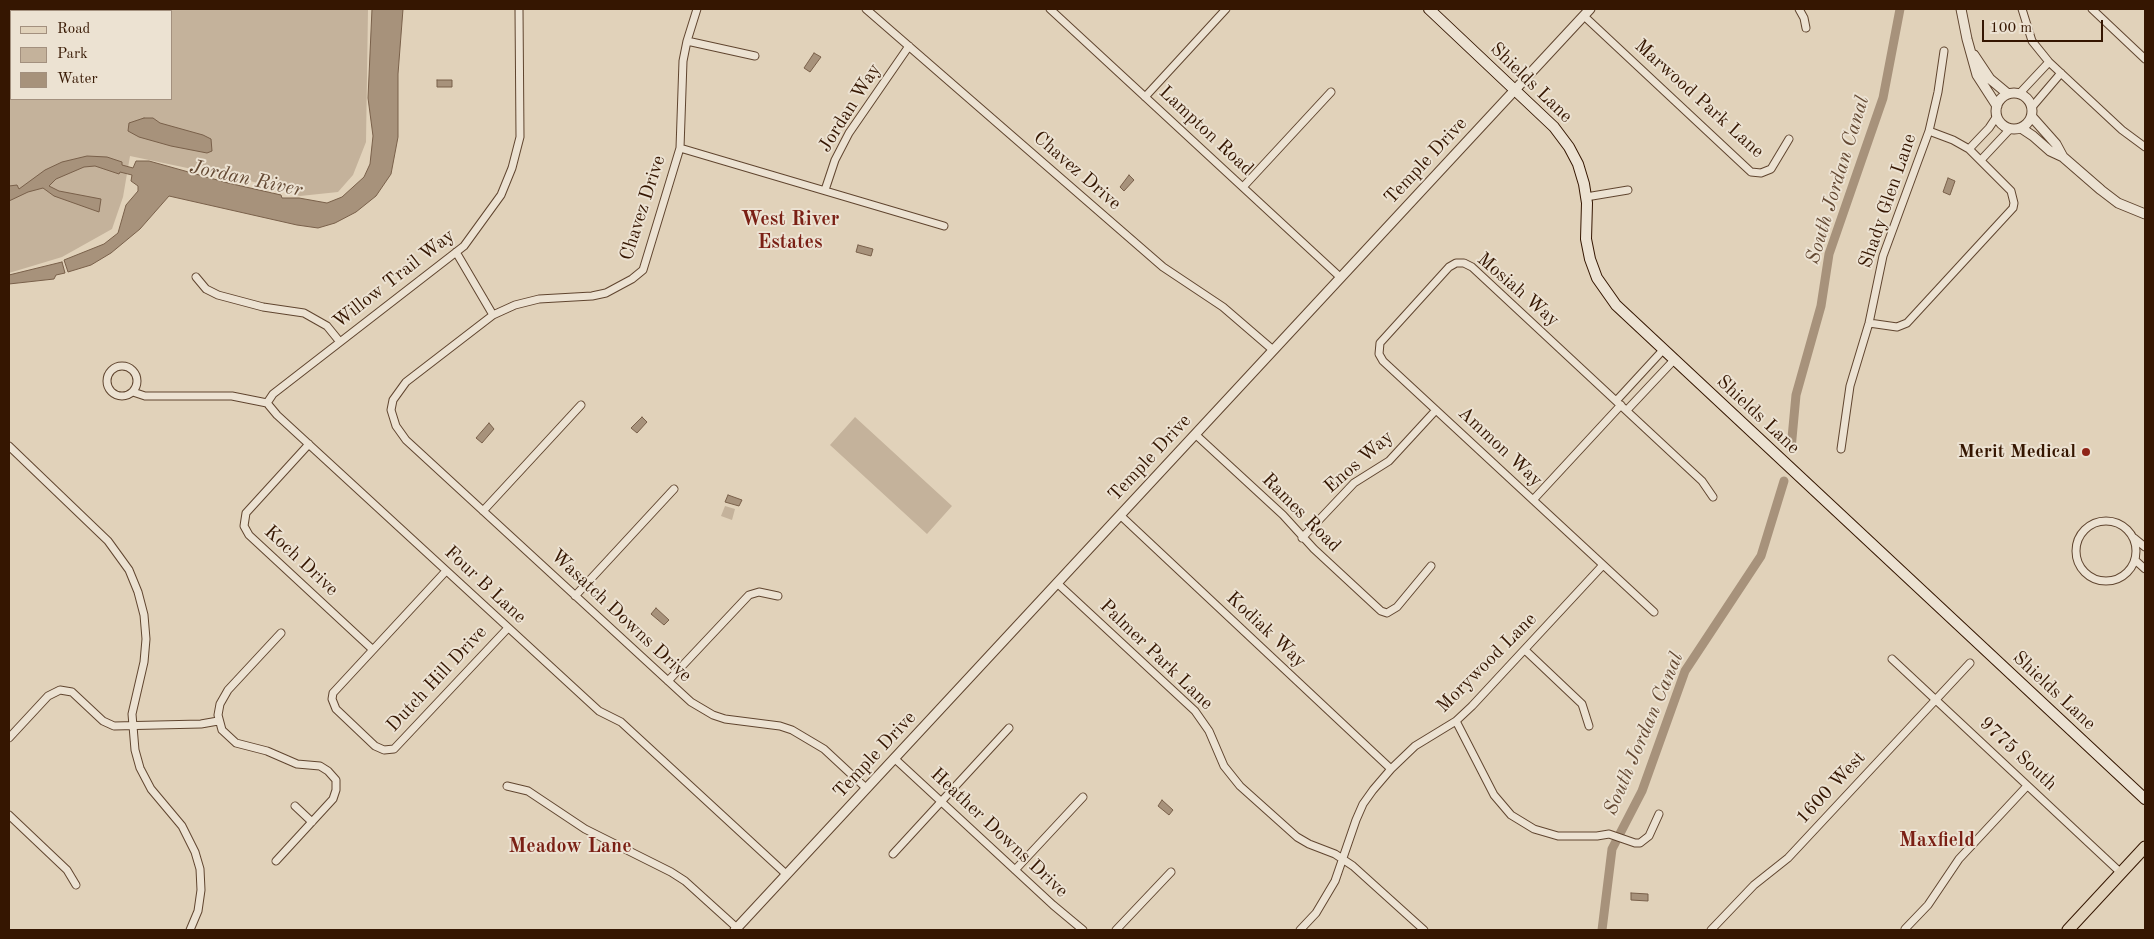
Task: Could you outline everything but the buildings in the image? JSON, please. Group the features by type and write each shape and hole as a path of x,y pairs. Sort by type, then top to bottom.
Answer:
{"main road":[{"name":"Shields Lane","path":"1429,9 1564,139 1578,164 1586,197 1586,239 1590,259 1597,278 1616,305 2145,798"},
{"path":"2068,930 2145,847"}],"street":[{"name":"Willow Trail Way","path":"267,403 273,394 456,252 470,239 501,195 518,151 520,123 519,9"},
{"name":"Chavez Drive","path":"391,410 393,400 406,382 493,315 514,305 539,299 592,296 606,293 639,274 647,260 680,148 681,82 687,41 697,9"},
{"name":"Chavez Drive","path":"866,9 1162,267 1223,306 1273,350"},
{"name":"Lampton Road","path":"1050,9 1340,277"},
{"path":"1145,96 1226,9"},
{"path":"1799,9 1804,18 1806,28"},
{"path":"1962,9 1977,76 1997,106 1997,116 1989,128 1969,149"},
{"path":"2022,9 2032,41 2049,62 2122,130 2145,147"},
{"path":"2092,9 2145,59"},
{"name":"Temple Drive","path":"736,929 1587,12"},
{"name":"Marwood Park Lane","path":"1587,12 1751,172 1761,173 1770,169 1789,139"},
{"path":"687,41 755,56"},
{"name":"Jordan Way","path":"824,190 835,160 849,133 909,46"},
{"path":"1969,47 1990,79 2008,94"},
{"name":"Shady Glen Lane","path":"1841,449 1850,386 1869,323 1883,256 1929,131 1938,92 1944,51"},
{"path":"2019,94 2049,62"},
{"path":"2032,107 2061,73"},
{"path":"1243,187 1331,92"},
{"path":"1997,106 2003,97 2008,94 2019,94 2029,101 2032,107 2032,117 2056,144 2064,157 2100,190 2118,203 2145,214"},
{"path":"1997,116 2004,126 2010,129 2021,128 2050,151 2064,157"},
{"path":"2021,128 2032,117"},
{"path":"1981,160 2010,129"},
{"path":"1869,323 1897,327 1907,323 2007,216 2014,203 2010,191 1969,149 1953,140 1929,131"},
{"path":"680,148 944,226"},
{"path":"1586,197 1628,190"},
{"path":"456,252 493,315"},
{"name":"Mosiah Way","path":"1378,350 1382,340 1449,268 1456,263 1464,262 1472,267 1621,406"},
{"path":"196,277 206,289 218,294 263,307 304,313 327,326 340,342"},
{"name":"Ammon Way","path":"1378,350 1384,361 1654,612"},
{"path":"1621,406 1663,350"},
{"path":"1533,500 1621,406 1674,360"},
{"path":"133,392 137,381 133,370 122,366 111,371 107,382 112,392 123,396 133,392 144,396 232,396 267,403"},
{"name":"Four B Lane","path":"267,403 599,711 621,722 786,874"},
{"path":"483,511 581,405"},
{"path":"1621,406 1702,481 1713,497"},
{"name":"Wasatch Downs Drive","path":"391,410 396,426 406,440 691,702 713,715 737,721 780,726 803,736 824,749 866,788"},
{"name":"Enos Way","path":"1302,538 1354,483 1389,461 1436,410"},
{"name":"Rames Road","path":"1195,434 1283,515 1302,538 1377,608 1386,613 1397,607 1431,566"},
{"name":"Koch Drive","path":"309,444 248,511 244,519 244,526 249,535 372,649"},
{"path":"9,446 108,541 123,560 134,581 144,615 146,639 144,662 132,708 132,727 137,759 145,778 158,800 187,834 198,860 202,879 200,900 190,930"},
{"path":"575,596 674,489"},
{"name":"Kodiak Way","path":"1120,515 1391,768"},
{"path":"2134,538 2137,549 2136,560 2126,574 2119,579 2101,581 2086,574 2077,558 2078,541 2084,530 2098,522 2107,521 2123,526 2145,548"},
{"path":"2136,560 2145,569"},
{"name":"Morywood Lane","path":"1300,930 1325,900 1344,859 1363,804 1391,768 1415,746 1456,721 1603,565"},
{"path":"372,649 446,571"},
{"name":"Palmer Park Lane","path":"1057,583 1195,711 1209,732 1224,766 1240,786 1297,837 1344,859 1361,872 1424,930"},
{"path":"668,681 749,595 759,592 778,596"},
{"name":"Dutch Hill Drive","path":"372,649 336,688 332,699 338,711 375,746 388,750 394,749 508,628"},
{"path":"276,861 334,796 337,783 333,776 320,766 297,764 267,752 236,743 225,733 218,721 220,704 224,694 281,633"},
{"path":"1524,650 1582,704 1589,726"},
{"name":"9775 South","path":"1892,660 2121,873"},
{"name":"1600 West","path":"1711,930 1754,885 1788,858 1970,662"},
{"path":"9,738 48,696 56,691 65,690 75,694 110,725 132,727 201,724 218,721"},
{"path":"1456,721 1494,795 1511,815 1546,834 1558,836 1619,836 1635,843 1645,840 1659,814"},
{"path":"893,854 1009,728"},
{"name":"Heather Downs Drive","path":"894,758 1082,930"},
{"path":"507,786 528,791 585,830 671,872 685,881 736,929"},
{"path":"1905,929 1928,905 1959,859 2028,786"},
{"path":"1016,870 1083,797"},
{"path":"294,806 312,822"},
{"path":"9,815 66,868 76,885"},
{"path":"1116,930 1171,872"}],"green space":[{"path":"9,9 368,9 366,142 353,175 338,192 300,196 259,183 130,156 123,197 112,229 62,257 9,273"},
{"path":"855,417 952,506 927,534 830,445"},
{"path":"725,506 735,509 732,520 721,516"}],"water":[{"path":"372,9 403,9 398,74 398,137 391,174 376,196 356,212 335,223 318,228 169,196 140,229 111,253 91,265 68,272 64,260 104,244 118,233 126,205 138,191 138,186 131,181 132,175 120,172 119,174 95,166 84,167 56,179 49,186 59,191 101,199 99,212 54,196 43,188 28,192 9,201 9,186 17,185 19,189 45,170 62,162 87,156 107,157 122,162 122,165 133,168 136,161 149,161 228,183 281,195 282,198 299,198 327,203 342,197 364,177 370,164 373,136 368,98"},
{"path":"814,53 821,57 810,72 804,68"},
{"path":"437,80 452,80 452,87 437,87"},
{"path":"144,118 153,118 160,123 203,135 211,139 212,151 207,153 171,146 139,137 128,131 129,123"},
{"path":"1129,175 1134,180 1124,191 1120,187"},
{"path":"1948,178 1955,181 1950,195 1943,192"},
{"path":"858,245 873,249 871,256 856,252"},
{"path":"62,262 65,273 56,275 54,279 9,284 9,275"},
{"path":"642,417 647,422 637,433 631,428"},
{"path":"489,423 494,429 482,443 476,438"},
{"path":"728,495 742,500 739,506 725,502"},
{"path":"656,608 669,620 664,625 651,614"},
{"path":"1162,800 1173,810 1169,815 1158,806"},
{"path":"1631,893 1648,894 1648,901 1631,900"}],"waterway":[{"name":"South Jordan Canal","path":"1791,449 1796,395 1821,306 1829,254 1883,98 1900,9"},
{"name":"South Jordan Canal","path":"1602,930 1612,849 1642,791 1685,671 1761,556 1784,481"}],"place":[{"name":"Merit Medical","path":"2086,452"}],"district":[{"name":"West River Estates","path":"790,232"},
{"name":"Maxfield","path":"1937,841"},
{"name":"Meadow Lane","path":"570,847"}],"water label":[{"name":"Jordan River","path":"246,179"}]}
